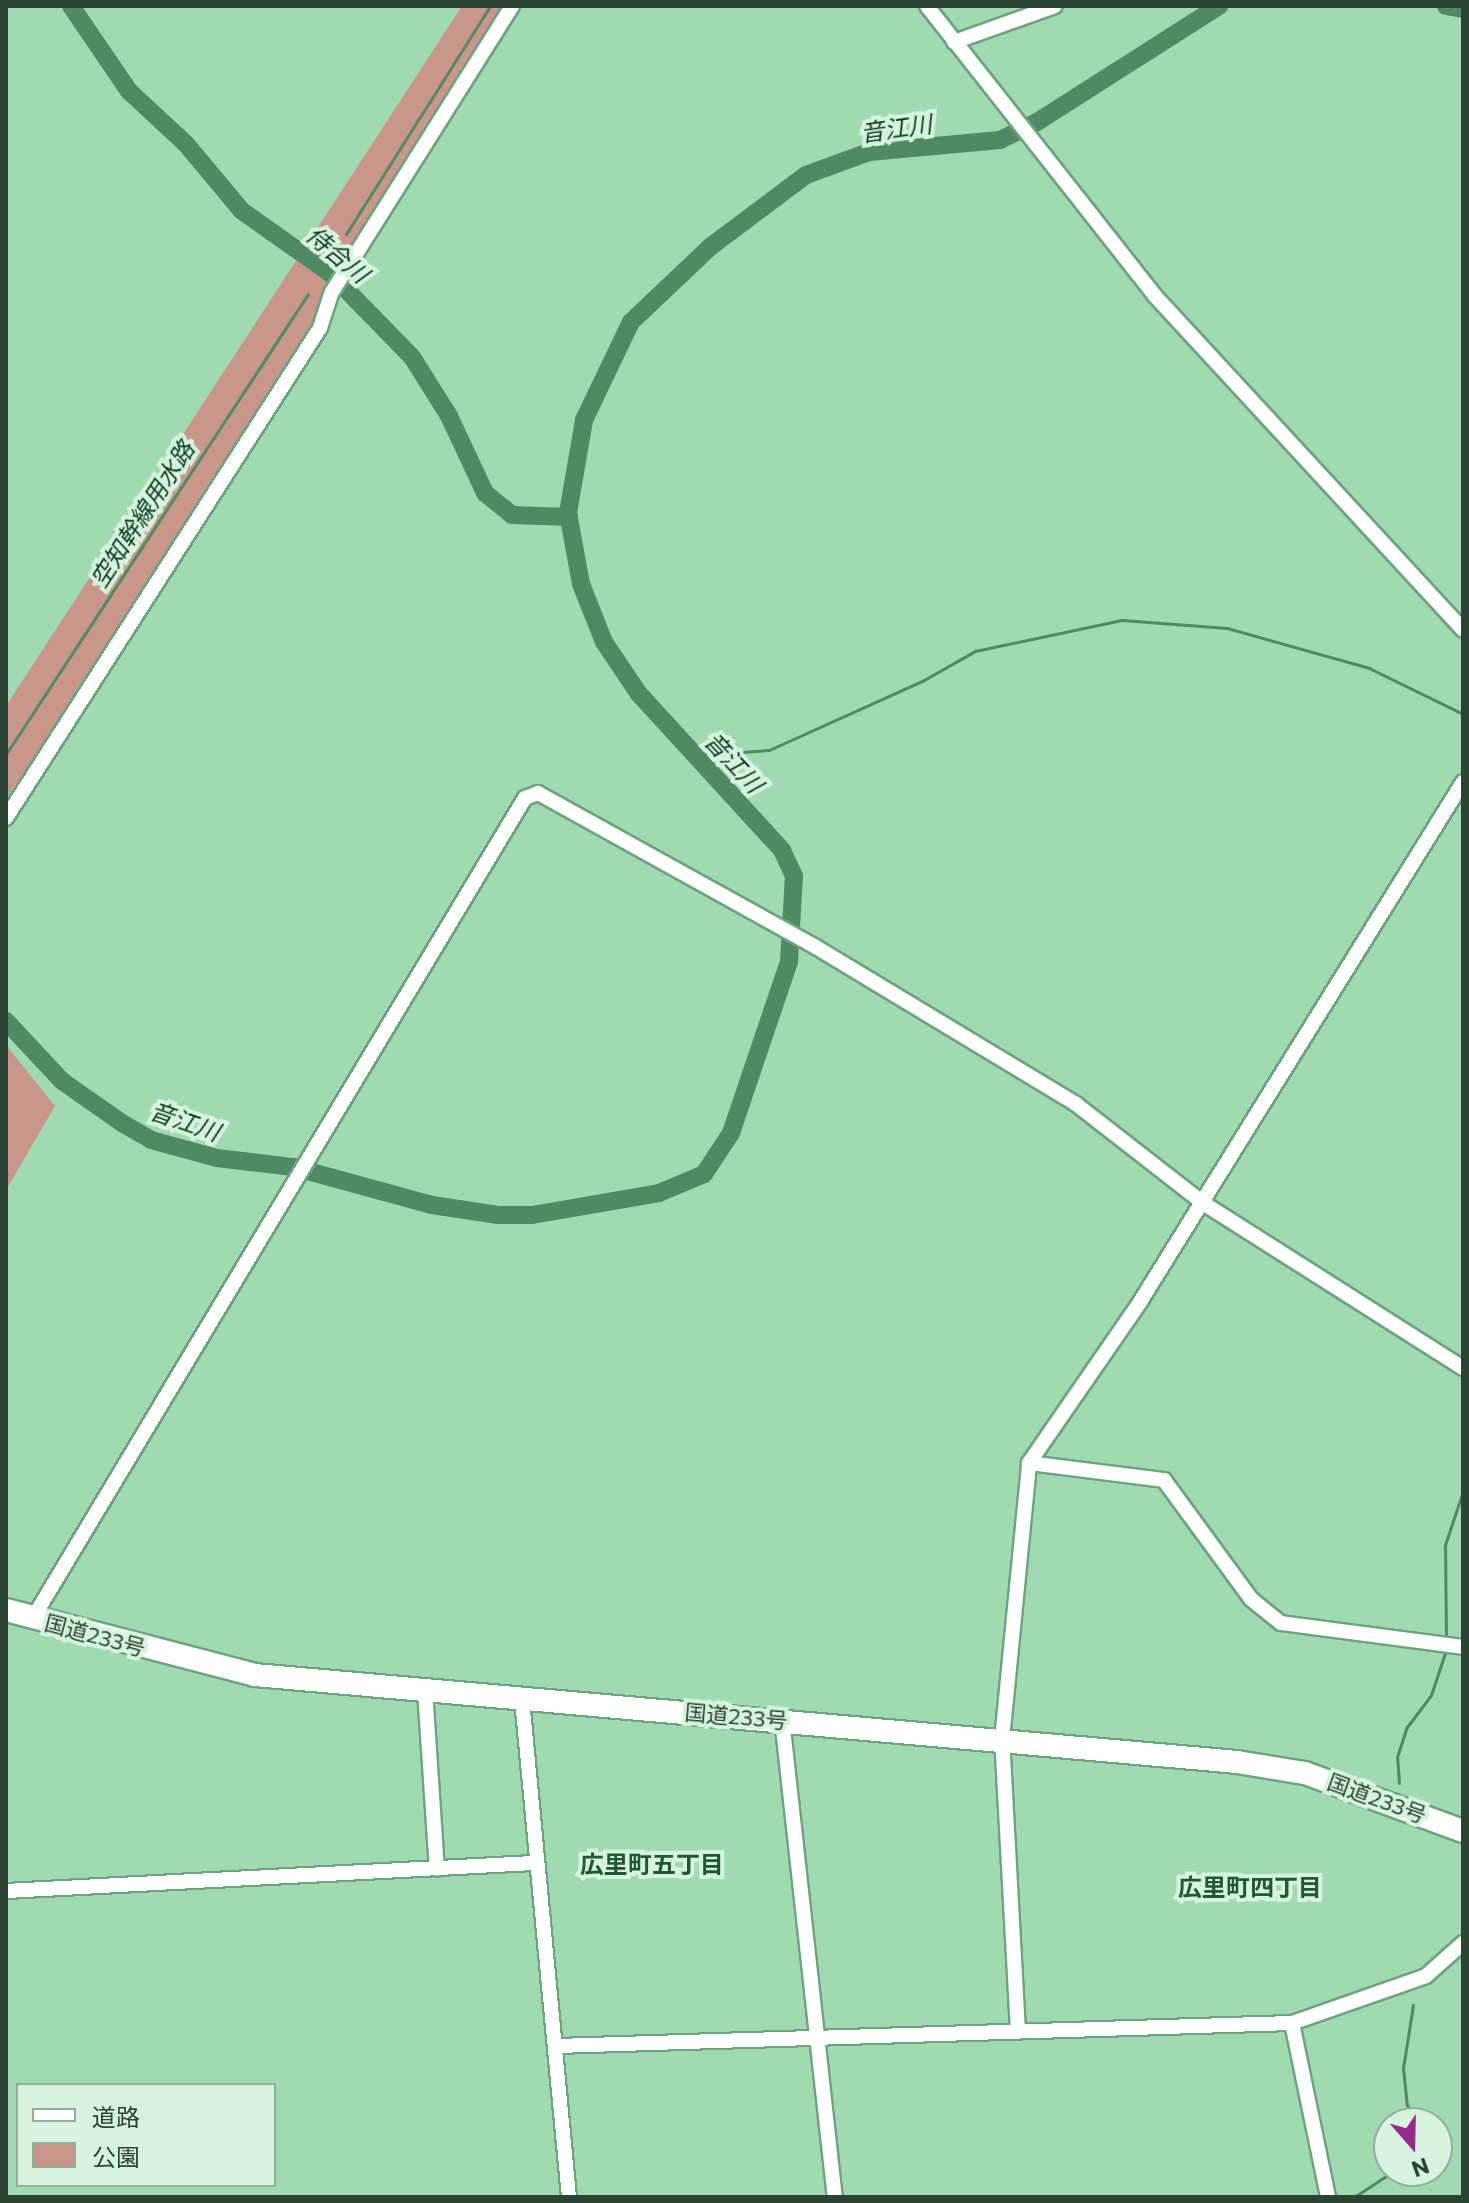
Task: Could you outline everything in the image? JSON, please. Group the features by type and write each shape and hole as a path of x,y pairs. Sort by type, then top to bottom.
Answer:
{"highway":[{"name":"国道233号","path":"6,1610 229,1671 522,1699 782,1719 1305,1773 1463,1831"}],"street":[{"path":"6,818 320,328 332,292 512,6"},
{"path":"927,6 1155,296 1463,630"},
{"path":"954,42 1055,6"},
{"path":"1018,2032 1002,1740 1029,1463 1203,1203 1463,782"},
{"path":"33,1618 525,798 538,793 816,947 1076,1104 1203,1203 1463,1368"},
{"path":"1029,1463 1164,1480 1185,1503 1251,1599 1281,1623 1463,1647"},
{"path":"425,1690 437,1869"},
{"path":"522,1699 534,1863 556,2046 569,2197"},
{"path":"782,1719 835,2197"},
{"path":"6,1891 534,1863"},
{"path":"556,2046 816,2035 1292,2023 1426,1976 1463,1943"},
{"path":"1292,2023 1328,2197"}],"green space":[{"path":"462,6 512,6 159,580 6,798 6,706"},
{"path":"6,1045 55,1106 6,1190"}],"waterway":[{"name":"侍合川","path":"71,6 129,91 186,144 242,211 330,273 412,357 449,416 485,493 512,515 569,517"},
{"name":"空知幹線用水路","path":"346,234 490,6"},
{"name":"音江川","path":"6,1021 62,1081 122,1123 151,1140 217,1158 293,1167 432,1205 498,1215 532,1215 659,1193 704,1174 731,1133 789,962 794,876 782,850 639,694 604,642 581,584 568,513 584,420 631,322 710,247 806,175 869,152 1000,140 1037,122 1219,6"},
{"name":"音江川","path":"1446,6 1463,9"},
{"name":"空知幹線用水路","path":"6,754 308,294"},
{"path":"696,755 769,750 924,680 975,651 1122,620 1227,628 1369,668 1463,714"},
{"path":"1446,1637 1445,1545 1463,1491"},
{"path":"1399,1783 1397,1757 1407,1727 1431,1695 1445,1653"},
{"path":"1408,2107 1403,2068 1413,2005"},
{"path":"1354,2197 1373,2185"}],"district":[{"name":"広里町五丁目","path":"652,1864"},
{"name":"広里町四丁目","path":"1250,1887"}]}
